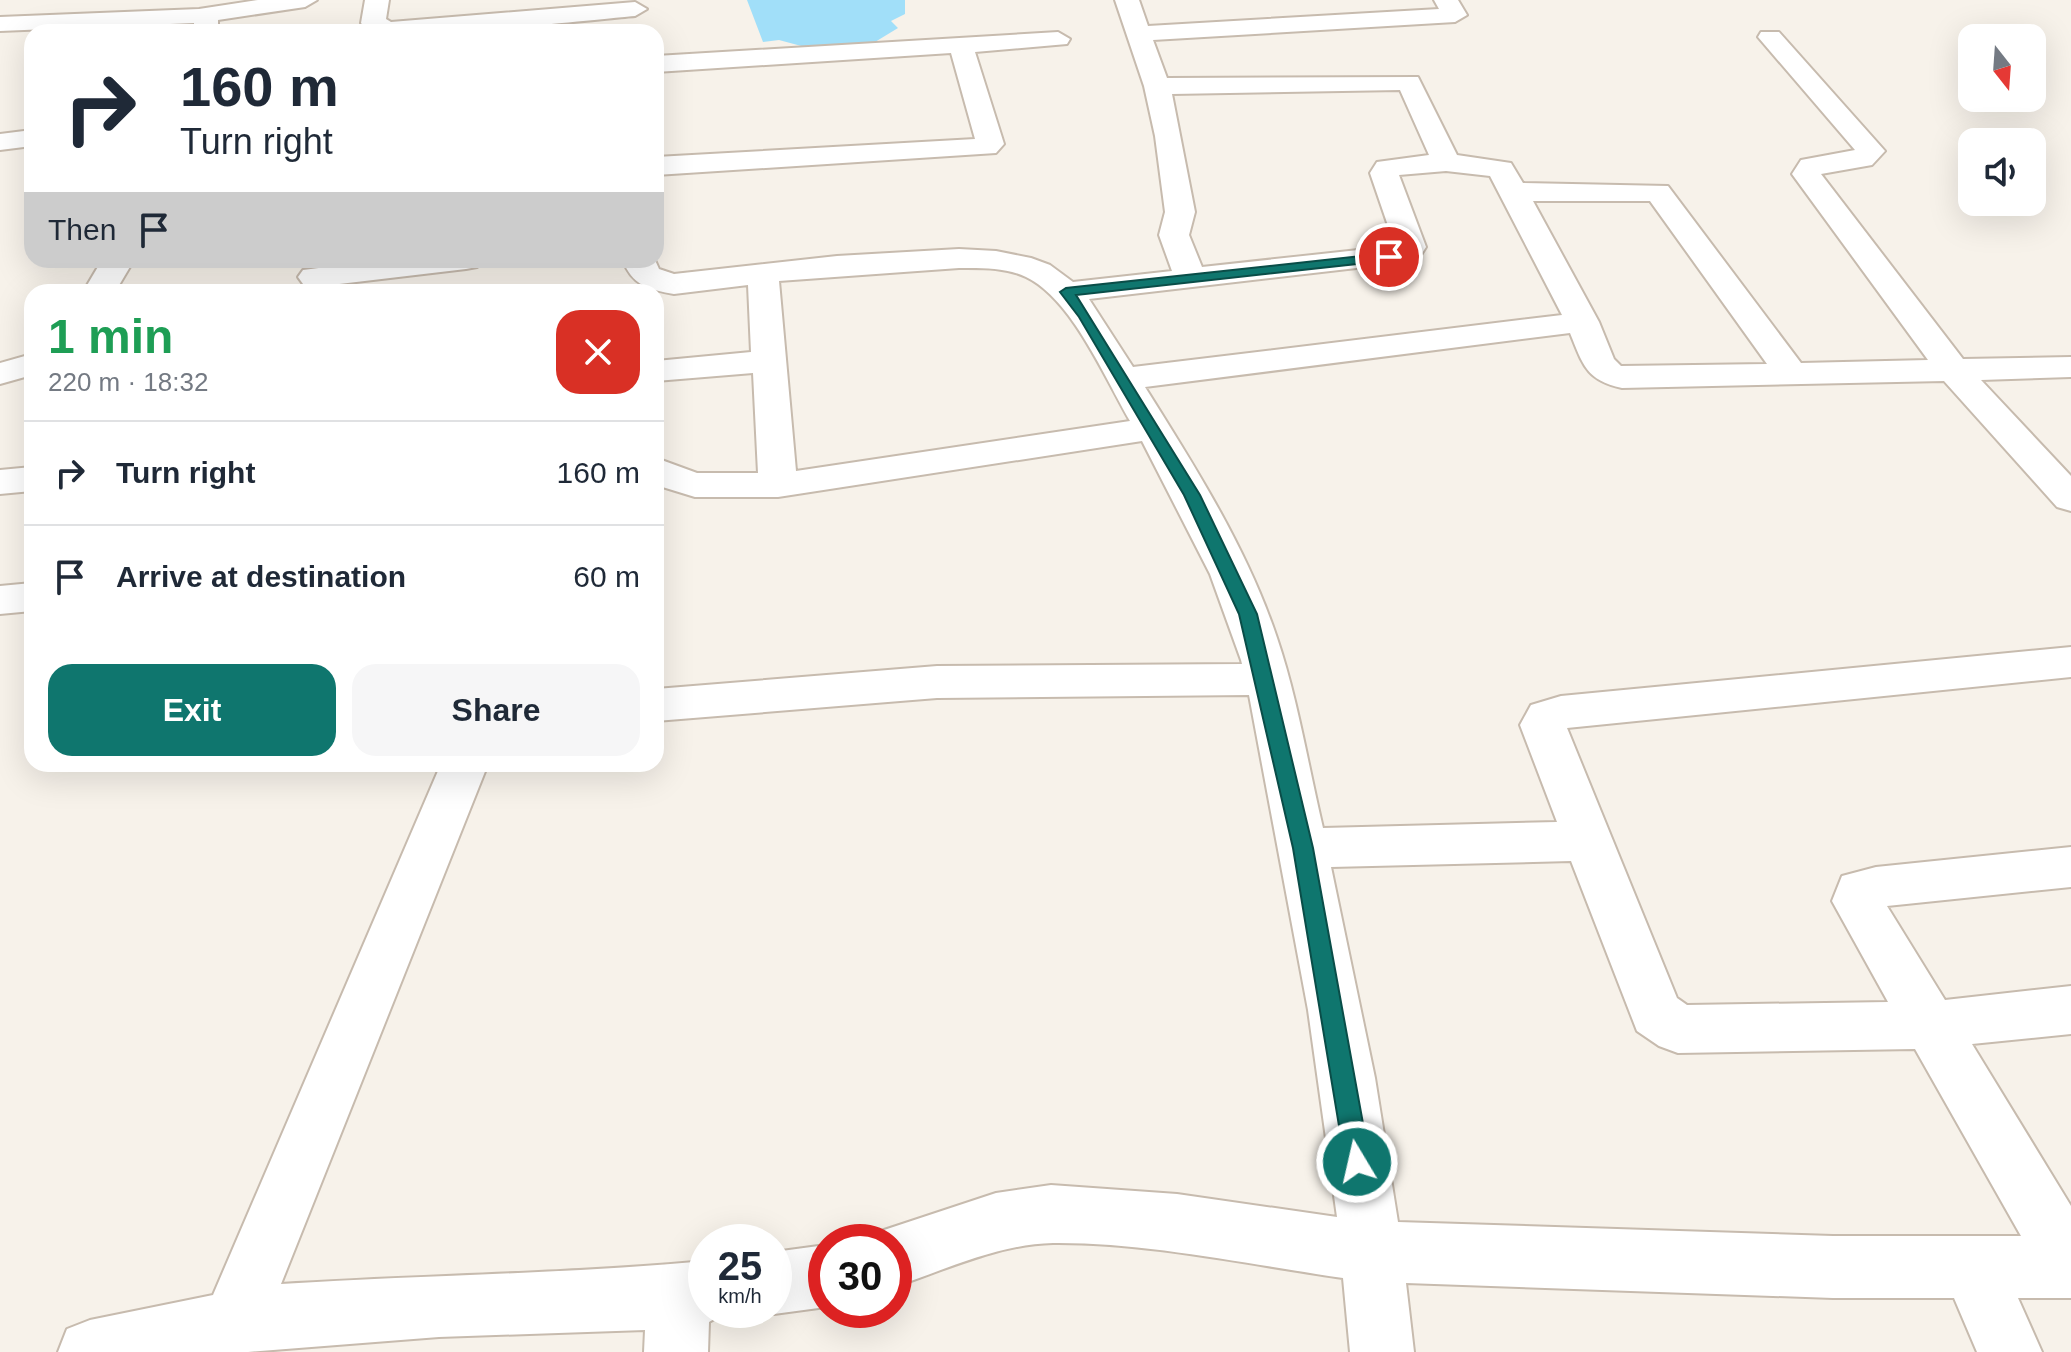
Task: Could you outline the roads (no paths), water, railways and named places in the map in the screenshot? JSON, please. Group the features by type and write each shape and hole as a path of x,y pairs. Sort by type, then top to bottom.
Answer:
{"street":[{"path":"0,24 130,16 202,24 305,0"},
{"path":"376,24 373,23 377,0"},
{"path":"1127,0 1157,86 1169,136 1180,212 1174,235 1191,279"},
{"path":"1139,34 1455,15 1446,0"},
{"path":"521,24 634,14"},
{"path":"1770,37 1871,151 1862,159 1811,166 1806,174 1954,371 2071,499"},
{"path":"664,64 1058,39"},
{"path":"664,166 986,147 990,144 961,45"},
{"path":"1157,86 1405,81 1412,84 1446,162"},
{"path":"0,142 24,139"},
{"path":"1066,292 1406,254 1411,247 1384,173 1387,168 1395,166 1446,162 1498,168 1515,192 1582,322 1599,363 1609,373 1622,378 2071,367"},
{"path":"1515,192 1658,192 1793,376"},
{"path":"664,287 909,260 1001,260 1034,268 1066,292 1085,316 1192,495 1248,614 1303,848 1373,1252 1382,1352"},
{"path":"314,277 394,268"},
{"path":"641,268 656,284"},
{"path":"763,274 778,485"},
{"path":"1122,379 1582,322"},
{"path":"664,370 769,361"},
{"path":"664,474 695,485 778,485 1154,428"},
{"path":"0,482 24,480"},
{"path":"0,600 24,598"},
{"path":"2071,662 1561,712 1547,717 1543,725 1656,1014 1667,1024 1678,1029 1931,1025 2071,1010"},
{"path":"664,704 937,682 1265,679"},
{"path":"234,1322 461,772"},
{"path":"1303,848 1587,841"},
{"path":"912,1250 996,1223 1051,1214 1177,1224 1373,1252 1973,1269 2071,1265 1857,901 1860,891 2071,867"},
{"path":"1973,1269 2010,1352"},
{"path":"90,1352 264,1317 359,1310 687,1313"}],"water":[{"path":"747,0 905,0 905,14 891,21 898,28 875,42 805,47 779,40 763,42"}]}
